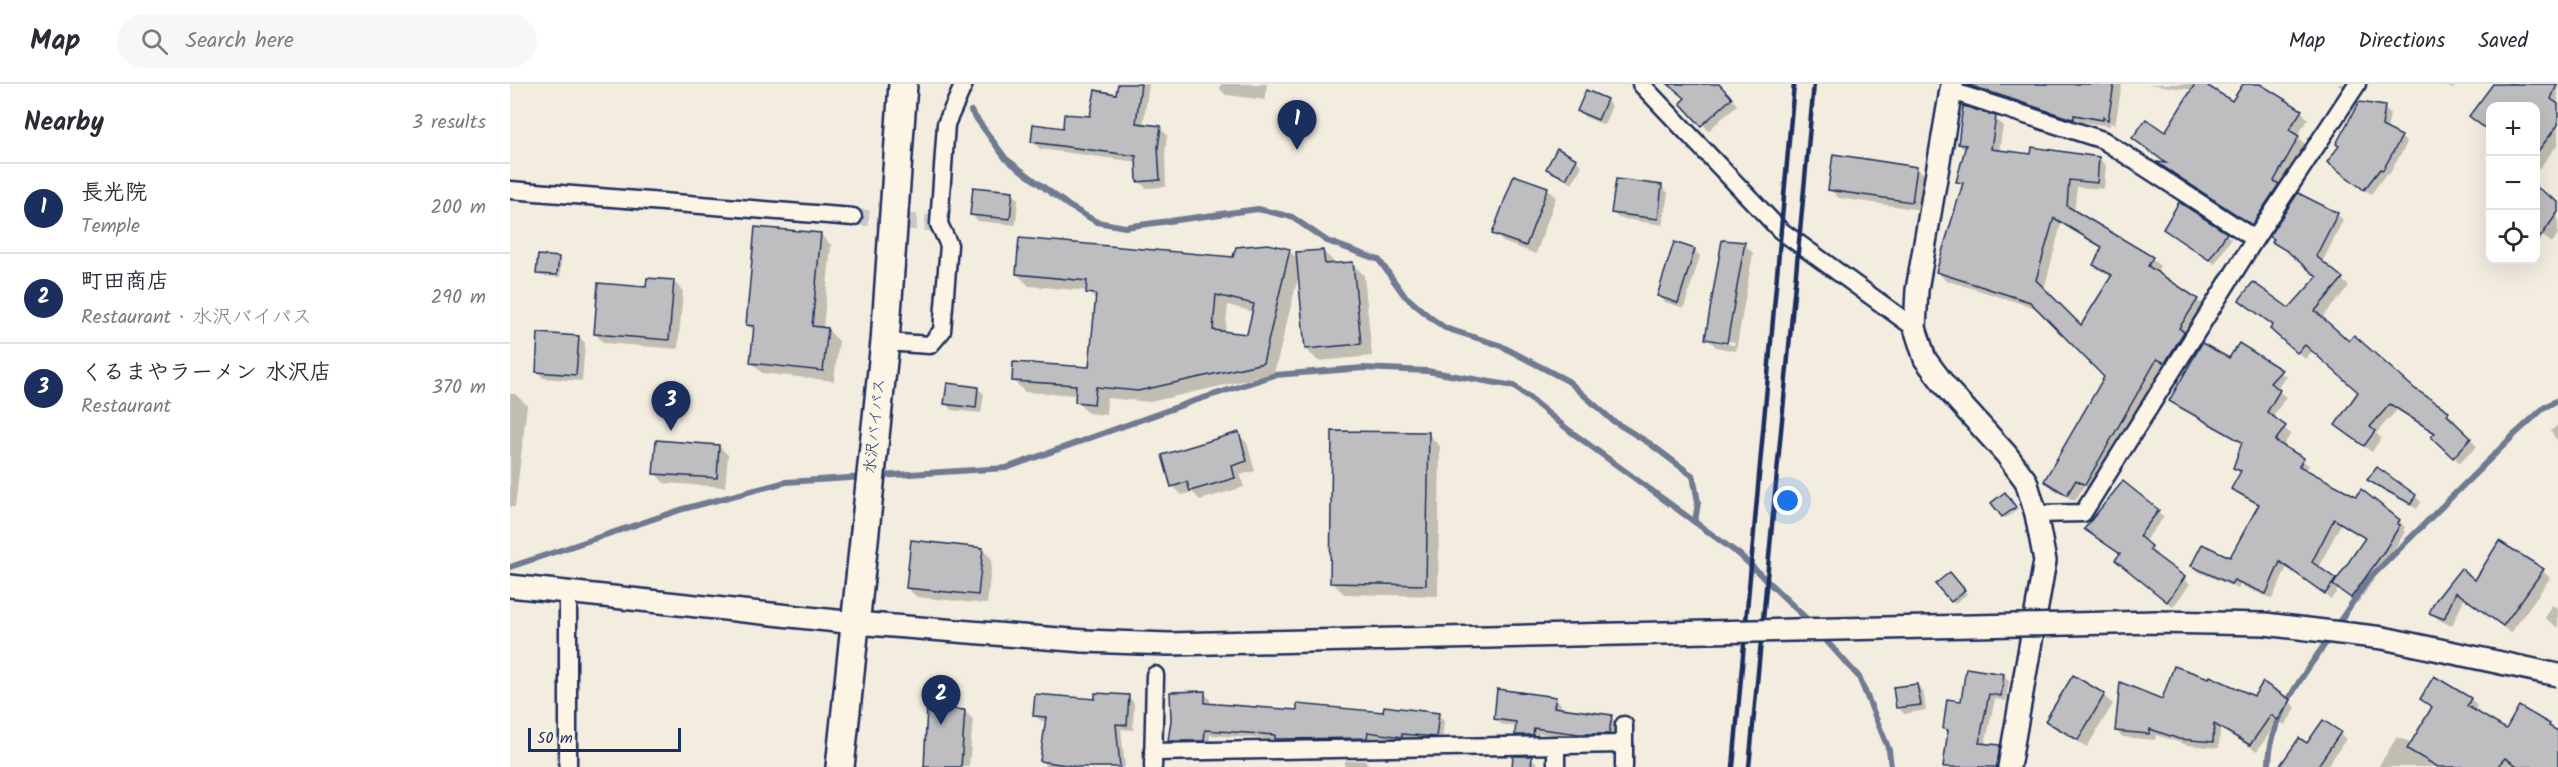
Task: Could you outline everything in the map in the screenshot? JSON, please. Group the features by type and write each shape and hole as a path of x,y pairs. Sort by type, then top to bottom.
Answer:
{"highway":[{"name":"水沢バイパス","path":"840,767 885,342 903,84"}],"street":[{"path":"885,342 930,345 942,331 948,245 939,224 946,124 964,84"},
{"path":"1641,84 1780,230 1915,328"},
{"path":"2036,514 2083,513 2255,239 2357,84"},
{"path":"2009,767 2045,561 2036,514 2026,481 2007,454 1949,391 1925,359 1915,328 1917,290 1952,88 2103,140 2255,239"},
{"path":"510,190 854,217"},
{"path":"510,586 855,622 1127,644 2145,622 2253,624 2383,638 2558,675"},
{"path":"568,591 568,767"},
{"path":"1155,675 1153,759 1624,744"},
{"path":"1624,725 1624,767"},
{"path":"1556,745 1556,767"}],"building":[{"path":"1118,84 1141,84 1136,123 1161,126 1158,147 1160,180 1137,182 1136,156 1031,142 1033,124 1063,128 1064,114 1090,116 1095,90 1116,94"},
{"path":"1668,84 1719,84 1732,98 1701,126 1680,103 1685,98"},
{"path":"1966,84 2114,84 2108,120 2103,117 2103,120 2074,115 2074,119 2069,118"},
{"path":"2195,84 2205,84 2232,101 2243,84 2260,84 2302,110 2289,130 2299,136 2274,181 2279,184 2252,225 2156,162 2166,163 2132,138 2146,119 2165,132"},
{"path":"2493,84 2557,84 2551,99 2558,104 2558,125 2540,148 2540,102 2486,102 2486,129 2469,116"},
{"path":"1586,90 1607,99 1598,120 1577,111"},
{"path":"2359,102 2385,106 2382,126 2402,136 2383,170 2380,169 2364,190 2327,162 2339,146 2336,144"},
{"path":"1963,106 1996,116 1991,149 2031,154 2032,147 2099,157 2097,183 2069,180 2067,206 2153,257 2148,266 2198,299 2179,328 2184,332 2165,363 2157,359 2085,485 2076,480 2067,495 2044,481 2104,377 2030,302 1936,272 1963,183 1956,182 1966,145 1958,144","holes":["2054,218 2102,247 2093,265 2112,275 2081,325 2036,280"]},
{"path":"1557,148 1577,159 1566,179 1546,169"},
{"path":"1833,154 1917,167 1912,202 1828,190"},
{"path":"1514,175 1548,187 1526,246 1492,234"},
{"path":"1616,179 1662,185 1658,219 1611,213"},
{"path":"973,187 1013,191 1010,219 970,215"},
{"path":"2540,189 2558,202 2558,212 2540,238"},
{"path":"2298,193 2338,213 2316,256 2343,278 2315,311 2349,341 2354,335 2415,389 2449,411 2447,415 2471,438 2453,458 2431,437 2435,433 2390,404 2370,427 2375,431 2364,446 2335,425 2358,392 2305,345 2297,353 2270,329 2273,325 2239,300 2253,282 2289,308 2317,277 2287,251 2272,242 2274,239 2269,236"},
{"path":"2179,202 2227,233 2209,260 2163,229"},
{"path":"755,227 821,233 812,326 828,328 823,371 750,363 754,326 746,325"},
{"path":"1019,238 1233,257 1236,247 1268,244 1290,249 1263,363 1138,391 1096,387 1094,404 1075,402 1076,385 1012,381 1013,362 1089,367 1096,294 1086,293 1087,281 1016,274","holes":["1216,295 1254,304 1247,334 1213,330"]},
{"path":"1722,240 1745,242 1727,343 1705,339"},
{"path":"1674,242 1695,249 1678,303 1657,296"},
{"path":"1323,250 1325,264 1353,262 1361,344 1305,349 1296,252"},
{"path":"538,255 559,257 557,275 536,274"},
{"path":"647,278 674,280 669,340 594,334 598,283 646,287"},
{"path":"538,333 579,336 576,375 536,372"},
{"path":"2202,343 2229,358 2239,343 2282,370 2270,383 2280,390 2267,412 2286,426 2275,441 2304,458 2299,466 2356,496 2361,489 2400,520 2397,524 2400,525 2385,550 2351,598 2333,585 2365,538 2334,519 2312,562 2336,579 2325,594 2280,562 2266,594 2234,580 2231,584 2191,566 2202,544 2230,557 2259,504 2231,489 2241,471 2233,468 2242,442 2169,401"},
{"path":"947,383 978,387 976,408 944,404"},
{"path":"1332,431 1429,432 1426,585 1330,583"},
{"path":"1239,432 1247,461 1232,466 1235,478 1190,491 1187,482 1171,487 1162,455"},
{"path":"656,440 719,445 717,478 653,474"},
{"path":"2377,467 2416,495 2411,504 2367,480"},
{"path":"2123,481 2159,510 2139,536 2152,547 2149,550 2185,577 2167,602 2115,560 2120,554 2084,529"},
{"path":"2005,492 2016,507 2002,517 1991,503"},
{"path":"911,540 983,548 978,595 906,588"},
{"path":"2499,541 2544,569 2503,626 2456,592 2444,619 2429,613 2435,601 2461,568 2475,580"},
{"path":"1950,572 1965,590 1951,602 1935,584"},
{"path":"2174,666 2209,678 2210,676 2254,696 2263,682 2291,700 2278,720 2271,715 2250,745 2214,724 2213,742 2179,739 2150,729 2149,734 2115,731 2120,682 2162,699"},
{"path":"1966,668 2004,674 2001,696 1989,694 1979,743 2000,745 1997,767 1943,767 1948,730 1943,729 1947,699 1961,701"},
{"path":"2073,675 2105,694 2078,740 2045,721"},
{"path":"2434,676 2471,698 2467,706 2506,729 2519,706 2550,724 2549,726 2558,731 2558,767 2519,767 2505,758 2497,767 2438,767 2407,749 2432,707 2420,699"},
{"path":"1917,684 1921,705 1896,708 1893,687"},
{"path":"1497,689 1556,697 1554,707 1612,715 1609,734 1579,734 1534,728 1533,735 1515,735 1516,722 1494,719"},
{"path":"1205,691 1205,703 1297,710 1297,704 1383,712 1384,706 1439,713 1436,737 1402,734 1402,737 1368,732 1367,738 1275,739 1275,735 1205,730 1204,741 1168,741 1171,720 1170,692"},
{"path":"1095,693 1129,695 1127,725 1116,724 1120,767 1079,767 1040,761 1046,717 1033,716 1035,694 1095,699"},
{"path":"927,707 965,710 961,767 924,767"},
{"path":"2323,720 2341,732 2317,767 2279,767 2299,738 2307,743"},
{"path":"1513,756 1532,756 1531,767 1512,767"}],"waterway":[{"path":"971,111 1006,159 1069,206 1097,222 1125,227 1258,209 1292,217 1327,241 1379,260 1404,295 1445,328 1499,345 1568,381 1613,421 1649,443 1693,476 1698,502 1695,522"},
{"path":"878,476 1006,468 1191,402 1275,375 1364,368 1427,371 1514,386 1570,431 1740,555 1813,625"},
{"path":"2335,628 2368,580 2515,434 2545,407 2558,400"},
{"path":"510,567 683,509 786,482 865,477"},
{"path":"1821,635 1859,677 1889,750 1891,767"},
{"path":"2269,767 2270,749 2281,715 2299,682 2330,637"}],"tunnel":[{"path":"853,217 939,224"}],"railway":[{"path":"1733,767 1794,84"},
{"path":"1749,767 1814,84"}],"place":[{"name":"長光院","path":"1297,150"},
{"name":"くるまやラーメン 水沢店","path":"671,431"},
{"name":"町田商店","path":"941,725"}]}
